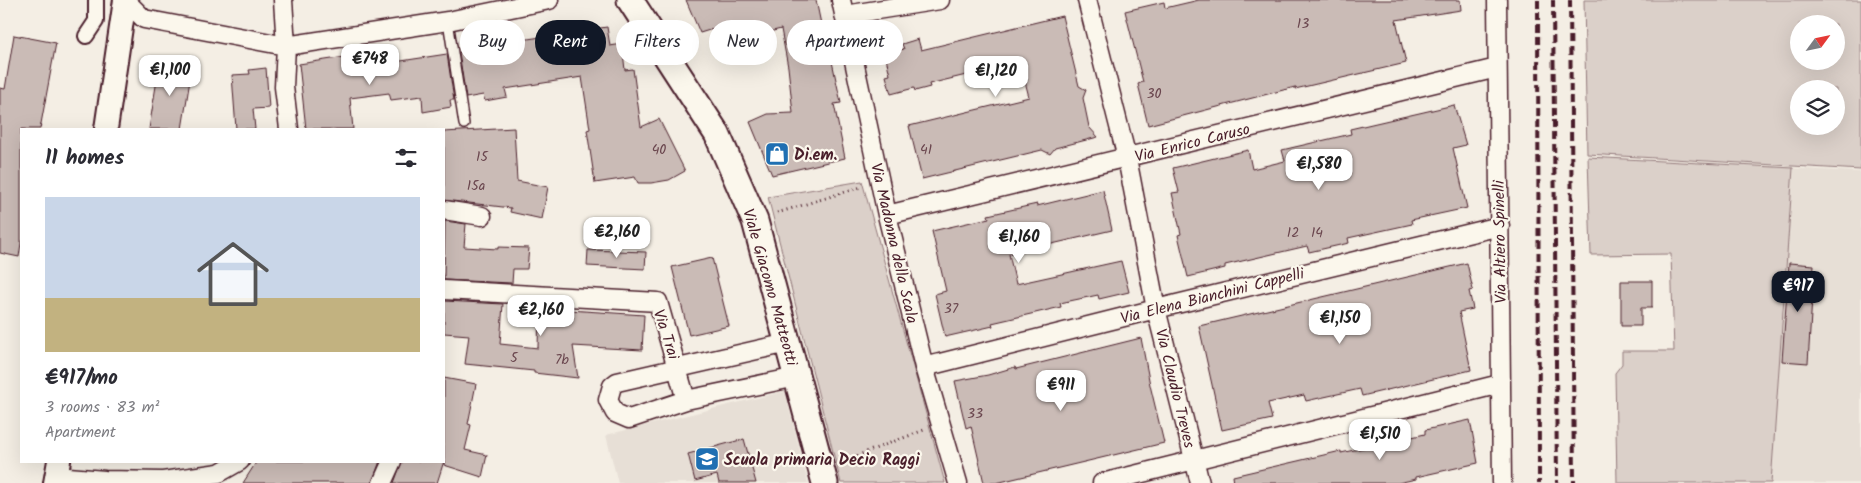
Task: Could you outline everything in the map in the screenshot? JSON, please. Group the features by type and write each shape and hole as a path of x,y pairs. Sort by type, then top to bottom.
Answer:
{"main road":[{"name":"Viale Giacomo Matteotti","path":"630,0 717,134 755,221 823,476"}],"street":[{"path":"86,36 96,21 96,0"},
{"path":"125,0 144,19 286,46 448,21 549,0"},
{"path":"106,128 125,0"},
{"path":"283,0 286,46 284,87 289,128"},
{"path":"843,8 940,0"},
{"name":"Via Claudio Treves","path":"1087,0 1127,158 1156,309 1200,483"},
{"name":"Via Altiero Spinelli","path":"1496,0 1502,483"},
{"name":"Via Madonna della Scala","path":"843,8 887,215 924,367 958,483"},
{"name":"Via Enrico Caruso","path":"887,215 1496,68"},
{"path":"445,210 482,216"},
{"name":"Via Elena Bianchini Cappelli","path":"924,367 1500,226"},
{"name":"Via Trai","path":"445,290 658,302 686,400"},
{"name":"Via Trai","path":"788,343 617,382 612,386 608,400 615,414 629,419 686,400 797,377"},
{"path":"1102,483 1500,384"},
{"path":"56,473 105,480 164,481 220,473 237,463"},
{"path":"382,483 391,463"}],"lane":[{"path":"448,21 464,124"}],"path":[{"path":"777,213 867,185"},
{"path":"823,476 941,424"}],"shaded area":[{"path":"1584,0 1861,0 1861,170 1587,154"},
{"path":"1588,157 1861,172 1861,483 1617,483 1615,373 1622,364 1622,351 1674,351 1671,254 1591,255"},
{"path":"1588,157 1793,168 1771,483 1617,483 1615,373 1622,364 1622,351 1674,351 1671,254 1591,255"},
{"path":"862,181 945,483 841,483 768,197"},
{"name":"Scuola primaria Decio Raggi","path":"785,391 808,483 618,483 606,435"}],"building":[{"path":"686,0 816,0 820,20 787,20 787,62 781,29 777,30 777,20 709,20 709,30 700,33 699,20 694,20"},
{"path":"1199,0 1460,0 1461,10 1396,20 1406,63 1295,89 1295,87 1148,125 1138,84 1143,82 1125,11 1164,2 1165,8"},
{"path":"1062,16 1079,86 1086,90 1083,98 1089,127 1098,137 1055,148 1050,154 1042,150 922,179 909,126 1029,97 1020,62 929,84 930,87 915,91 914,88 891,94 886,76 890,75 888,65 903,65 903,44 918,39 921,50"},
{"path":"606,27 610,46 616,45 616,65 624,65 625,70 633,69 641,127 659,119 685,171 669,180 638,183 635,177 595,183 587,130 590,129 582,77 505,89 507,97 485,101 483,95 466,98 461,65 525,65 525,39 535,38 535,65 606,65"},
{"path":"14,35 56,43 40,128 20,128 19,257 0,253 0,88 5,89"},
{"path":"365,54 368,66 447,54 454,100 450,100 451,107 423,112 422,96 391,100 389,93 350,98 353,128 306,128 299,64"},
{"path":"160,61 188,65 187,73 191,74 182,128 149,128"},
{"path":"788,65 833,65 841,103 834,104 845,158 772,175 750,122 768,114 793,113"},
{"path":"266,68 269,108 253,109 255,128 236,128 232,75 250,74 249,70"},
{"path":"1454,105 1466,145 1453,148 1467,208 1411,220 1412,224 1348,238 1349,243 1309,252 1307,246 1225,265 1225,268 1188,277 1178,235 1181,234 1172,193 1179,192 1173,168 1248,150 1252,169 1285,161 1282,150 1351,134 1350,129"},
{"path":"514,128 517,181 548,187 542,219 510,212 511,208 445,200 445,132"},
{"path":"1103,190 1112,230 1009,254 1016,284 1121,261 1129,292 1099,299 1098,295 1060,303 1061,307 992,323 993,326 945,337 935,294 946,291 932,231 989,218 988,215 1037,204 1037,206"},
{"path":"445,221 466,224 464,247 529,248 527,269 513,269 512,283 445,280"},
{"path":"588,250 646,252 645,269 587,266"},
{"path":"712,258 729,326 689,335 672,267"},
{"path":"1467,263 1473,290 1469,291 1473,309 1459,312 1471,370 1362,396 1360,389 1306,401 1304,395 1268,403 1272,419 1222,430 1199,326"},
{"path":"1789,263 1814,265 1808,363 1782,361"},
{"path":"1621,281 1652,281 1652,308 1641,308 1641,326 1621,326"},
{"path":"445,301 503,304 500,344 538,348 539,308 644,315 642,350 573,346 578,378 534,373 534,371 465,364 469,335 445,333"},
{"path":"1141,338 1164,443 996,483 984,483 971,426 966,428 955,381 988,375 1015,367 1016,369"},
{"path":"445,378 476,384 468,424 471,425 465,450 487,455 482,477 444,465"},
{"path":"1470,420 1478,463 1398,483 1234,483 1233,476 1425,434 1425,430"},
{"path":"744,439 756,483 719,483 717,475 695,481 688,454"},
{"path":"256,463 379,463 372,483 243,483"},
{"path":"401,463 443,463 437,483 394,483"}],"railway":[{"path":"1538,0 1539,483"},
{"path":"1553,0 1557,483"},
{"path":"1570,0 1574,483"}],"place":[{"name":"Di.em.","path":"777,154"},
{"name":"Scuola primaria Decio Raggi","path":"707,459"}]}
